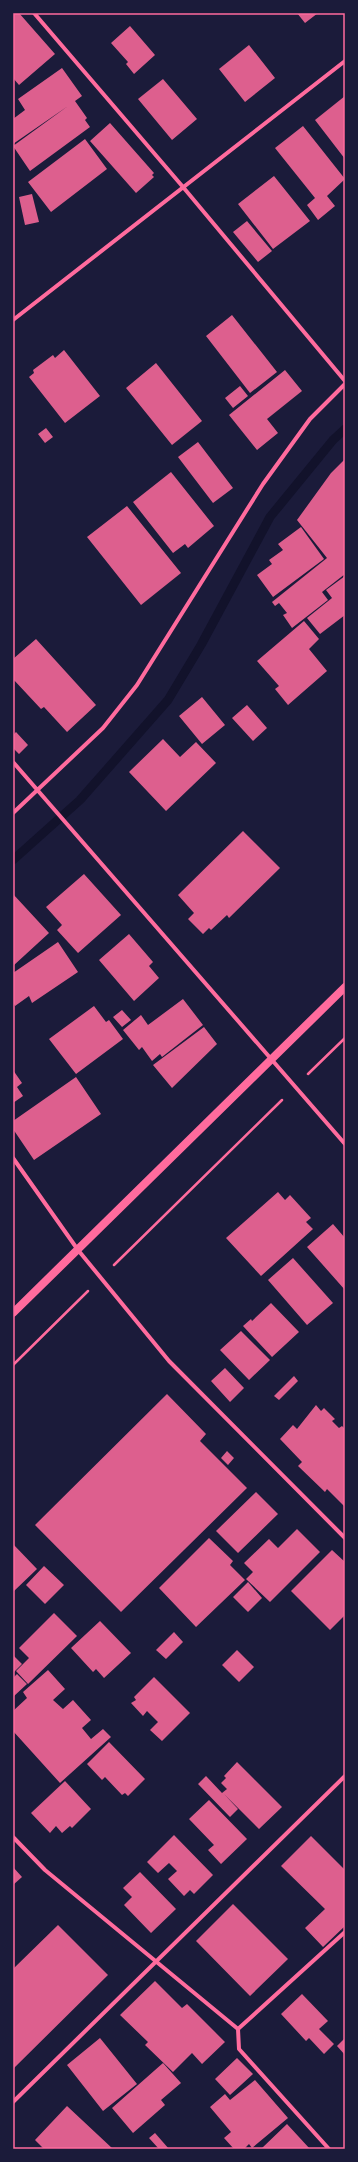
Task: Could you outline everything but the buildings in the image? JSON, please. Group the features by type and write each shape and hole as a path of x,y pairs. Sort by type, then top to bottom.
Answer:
{"main road":[{"path":"13,1313 345,987"}],"street":[{"path":"13,813 103,728 137,685 263,484 310,419 345,382 183,187 34,13"},
{"path":"13,320 345,61"},
{"path":"13,762 345,1144"},
{"path":"13,1158 78,1250 169,1361 345,1538"},
{"path":"13,2102 345,1776"},
{"path":"13,1837 45,1870 238,2029 239,2049 329,2149"},
{"path":"238,2029 345,1932"}],"path":[{"path":"13,1365 345,1038"}],"waterway":[{"path":"13,860 80,800 168,700 201,645 270,517 333,440 345,429"}]}
